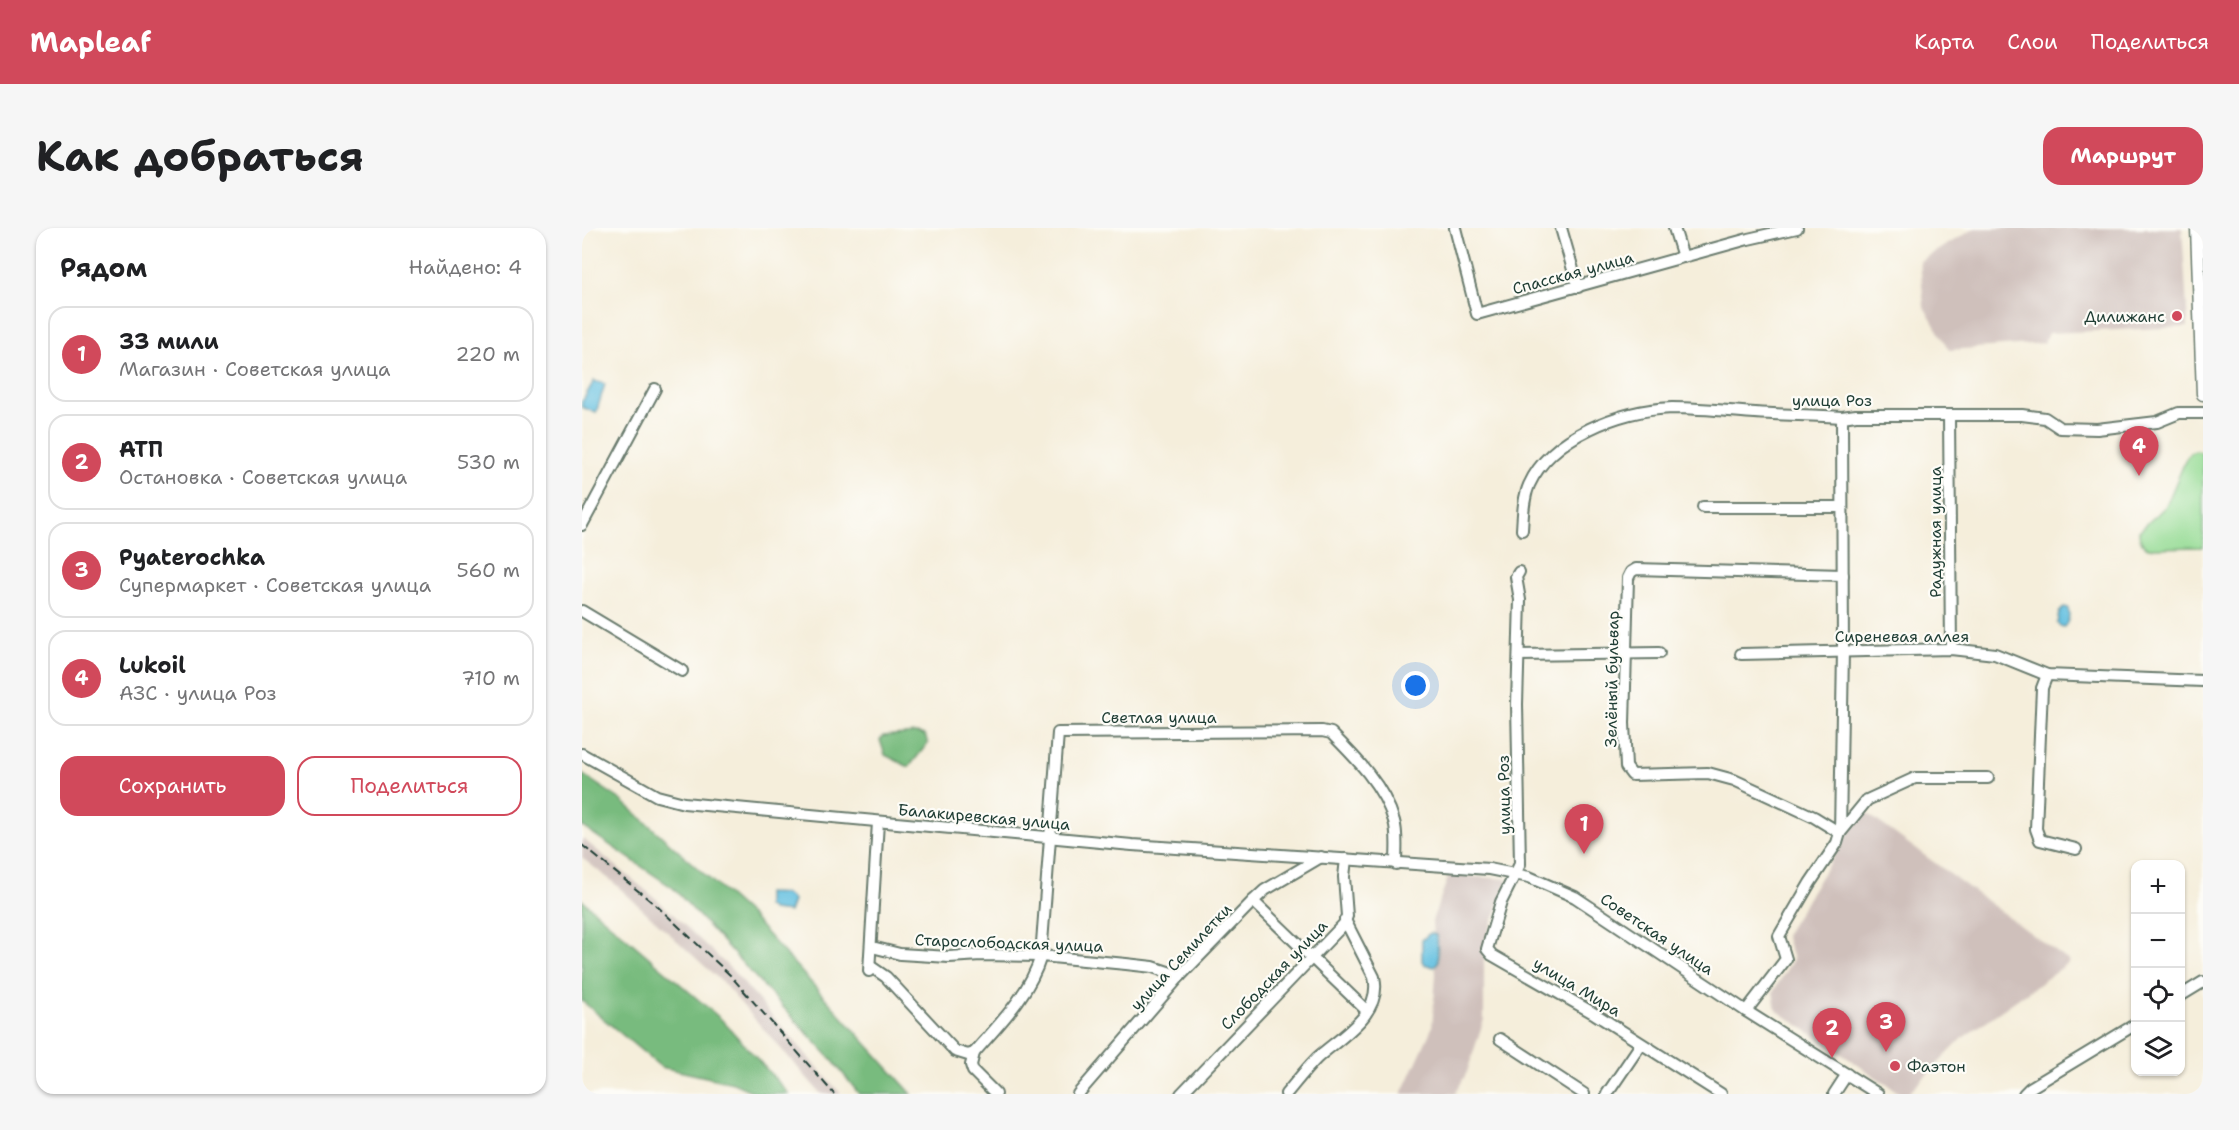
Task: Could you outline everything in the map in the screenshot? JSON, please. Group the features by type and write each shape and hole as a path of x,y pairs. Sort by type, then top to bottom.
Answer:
{"main road":[{"path":"2197,228 2200,254 2203,394"}],"street":[{"name":"Спасская улица","path":"1455,228 1478,314 1790,229"},
{"path":"1561,228 1578,287"},
{"path":"1674,228 1683,257"},
{"path":"582,525 655,389"},
{"name":"улица Роз","path":"1521,530 1523,508 1529,486 1543,462 1576,436 1626,415 1672,408 1842,417 1856,415 2022,415 2045,418 2060,428 2097,429 2157,422 2179,413 2203,413"},
{"name":"Радужная улица","path":"1949,415 1951,649"},
{"path":"1746,1011 1786,959 1779,936 1837,843 1840,833 1843,650 1842,417"},
{"path":"1703,507 1842,507"},
{"name":"Зелёный бульвар","path":"1840,833 1814,817 1725,777 1708,772 1632,775 1626,767 1624,723 1628,578 1631,572 1636,569 1843,575"},
{"name":"улица Роз","path":"1516,874 1520,864 1520,600 1516,578 1519,572"},
{"path":"582,611 682,671"},
{"name":"Сиреневая аллея","path":"1741,654 1951,649 1995,654 2047,675 2203,681"},
{"path":"1519,655 1659,653"},
{"path":"2047,675 2042,688 2036,830 2040,840 2045,843 2076,849"},
{"name":"Светлая улица","path":"975,1053 1018,1002 1035,977 1041,956 1058,733 1322,730 1331,733 1372,777 1386,800 1395,823 1396,864"},
{"name":"Балакиревская улица","path":"582,753 657,796 684,803 1050,838 1396,864"},
{"path":"1840,833 1867,800 1915,778 1988,778"},
{"path":"878,822 869,969 886,977 955,1050 961,1054 975,1053 970,1065 973,1071 996,1094"},
{"name":"улица Семилетки","path":"1078,1094 1180,976 1253,901 1265,890 1321,857"},
{"name":"Слободская улица","path":"1181,1094 1311,957 1335,935 1345,920 1347,908 1344,877 1346,859"},
{"name":"Советская улица","path":"1396,864 1489,869 1529,877 1575,897 1746,1011 1878,1094"},
{"name":"улица Мира","path":"1516,874 1501,902 1486,949 1492,955 1595,1014 1721,1094"},
{"path":"1253,901 1367,1011"},
{"path":"1286,1094 1317,1058 1341,1039 1367,1011 1374,999 1376,988 1374,977 1345,920"},
{"name":"Старослободская улица","path":"872,947 900,954 949,957 1041,956 1153,967 1180,976"},
{"path":"2185,993 2203,982"},
{"path":"2024,1094 2030,1088 2131,1027"},
{"path":"1500,1039 1584,1094"},
{"path":"1607,1094 1641,1044"},
{"path":"1834,1094 1847,1074"}],"shaded area":[{"path":"1975,228 2182,228 2188,327 2048,333 2044,343 1949,350 1924,307 1920,261"},
{"path":"1864,811 2070,962 1964,1037 1908,1094 1901,1094 1776,1010 1773,992 1793,959 1785,935 1849,831"},
{"path":"582,838 660,902 733,971 841,1094 821,1094 722,982 614,883 582,858"},
{"path":"1449,875 1508,879 1484,945 1484,1019 1467,1072 1455,1094 1402,1094 1432,1028 1436,974 1432,921"}],"green space":[{"path":"2196,451 2203,455 2203,547 2148,548 2141,541 2139,531 2166,506 2186,459 2190,453"},
{"path":"916,733 925,735 928,743 909,767 885,755 880,740 883,736"},
{"path":"582,774 621,800 750,915 912,1094 859,1094 833,1061 673,888 582,826"},
{"path":"582,900 721,1019 789,1094 758,1094 733,1083 661,1067 582,1001"}],"water":[{"path":"594,381 605,384 596,413 582,407 582,402"},
{"path":"2064,607 2068,608 2069,615 2064,627 2057,623 2059,613"},
{"path":"767,893 782,894 791,898 793,901 789,912 772,910 767,906"},
{"path":"1430,933 1437,937 1438,962 1434,967 1422,961 1422,940"}],"railway":[{"path":"582,845 658,907 730,975 834,1094"}],"place":[{"name":"Дилижанс","path":"2177,316"},
{"name":"Lukoil","path":"2139,476"},
{"name":"33 мили","path":"1584,854"},
{"name":"Pyaterochka","path":"1886,1052"},
{"name":"АТП","path":"1832,1058"},
{"name":"Фаэтон","path":"1895,1066"}]}
